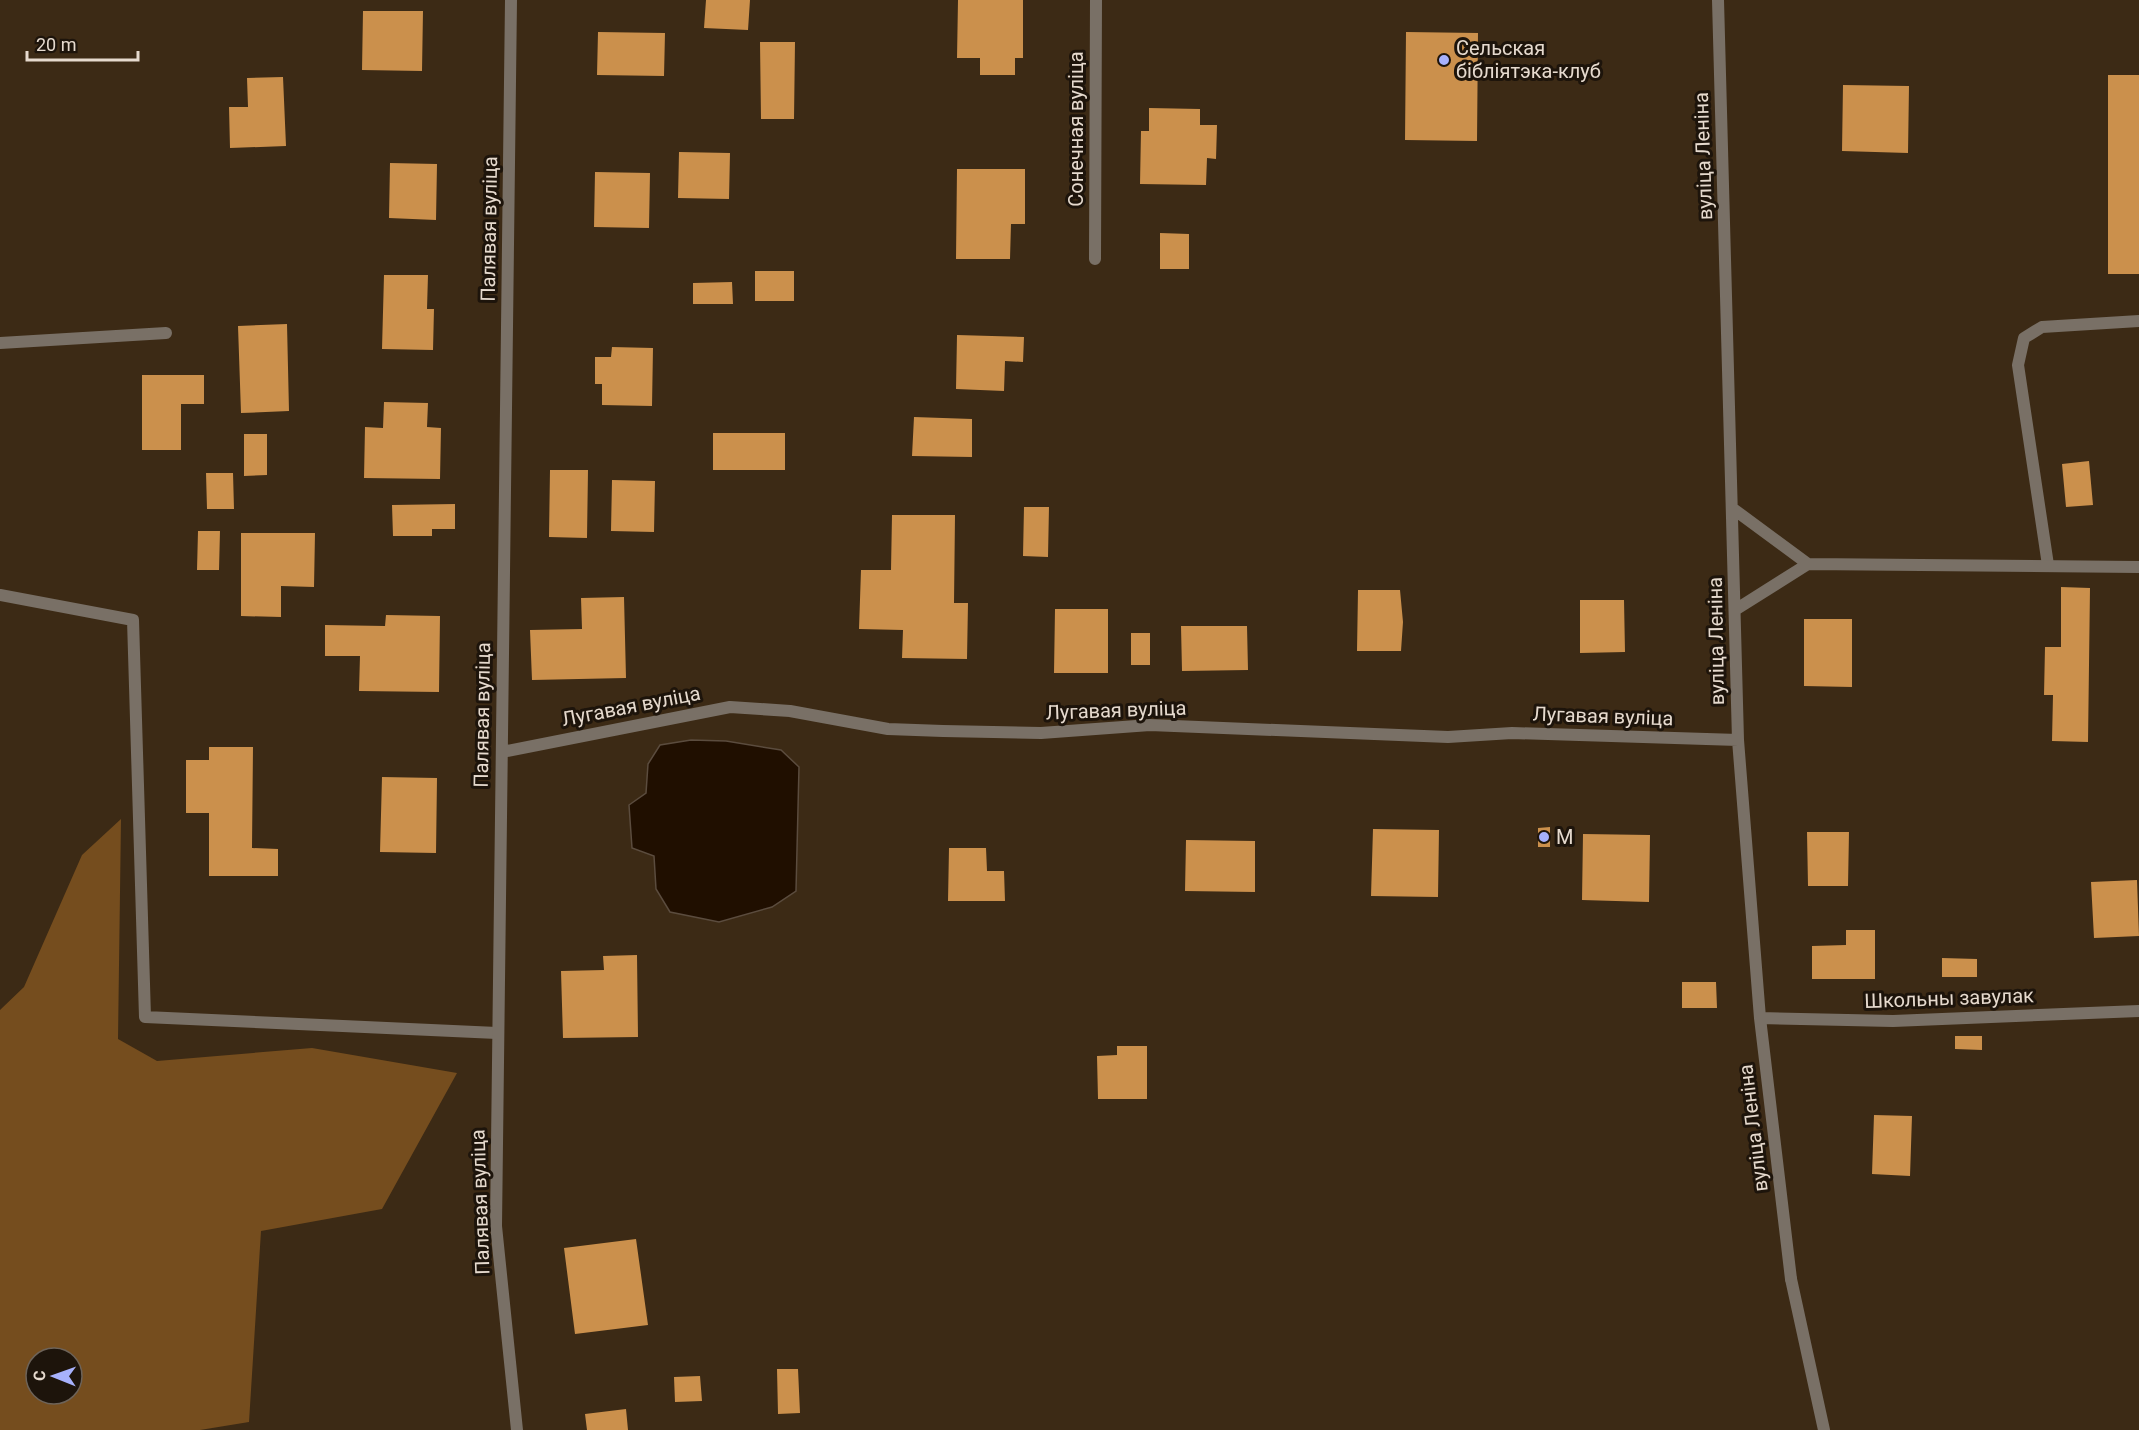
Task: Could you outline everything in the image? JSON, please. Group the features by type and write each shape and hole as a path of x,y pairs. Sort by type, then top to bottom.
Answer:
{"street":[{"name":"Палявая вуліца","path":"511,0 496,1226 517,1430"},
{"name":"Сонечная вуліца","path":"1095,259 1096,0"},
{"name":"вуліца Леніна","path":"1718,0 1738,740 1760,1018 1791,1279 1824,1430"},
{"path":"2048,565 2018,365 2024,338 2042,327 2139,321"},
{"path":"0,343 165,333"},
{"path":"1732,508 1808,564"},
{"path":"1735,610 1808,564 2139,567"},
{"path":"0,596 133,620 145,1017 497,1034"},
{"name":"Лугавая вуліца","path":"502,752 730,707 790,711 888,729 943,731 1041,733 1150,725 1448,737 1512,733 1738,740"},
{"name":"Школьны завулак","path":"1760,1018 1893,1021 2139,1011"}],"shaded area":[{"path":"691,740 726,741 781,750 799,767 796,891 772,907 719,922 670,912 656,889 654,856 632,848 629,805 646,793 648,764 660,745"},
{"path":"121,819 118,1039 157,1061 312,1048 457,1073 382,1209 261,1231 249,1422 200,1430 0,1430 0,1010 24,987 82,855"}],"building":[{"path":"706,0 750,0 748,30 704,28"},
{"path":"958,0 1023,0 1023,58 1015,58 1015,75 980,75 980,58 957,58"},
{"path":"363,11 423,11 422,71 362,70"},
{"path":"598,32 665,33 664,76 597,75"},
{"path":"1406,32 1478,33 1477,141 1405,140"},
{"path":"760,42 795,42 794,119 761,119"},
{"path":"2108,75 2139,75 2139,274 2108,274"},
{"path":"283,77 286,146 230,148 229,107 248,107 247,78"},
{"path":"1843,85 1909,86 1908,153 1842,151"},
{"path":"1149,108 1200,109 1200,125 1217,125 1216,159 1207,158 1206,185 1140,184 1141,131 1149,131"},
{"path":"679,152 730,153 729,199 678,198"},
{"path":"390,163 437,164 436,220 389,218"},
{"path":"957,169 1025,169 1025,224 1011,224 1010,259 956,259"},
{"path":"595,172 650,173 649,228 594,227"},
{"path":"1160,233 1189,234 1189,269 1160,269"},
{"path":"755,271 794,271 794,301 755,301"},
{"path":"384,275 428,275 427,309 434,309 433,350 382,349"},
{"path":"732,282 733,304 693,304 693,283"},
{"path":"287,324 289,411 241,413 238,326"},
{"path":"957,335 1024,337 1023,362 1005,361 1004,391 956,389"},
{"path":"612,347 653,348 652,406 602,405 602,384 595,384 595,357 611,357"},
{"path":"142,375 204,375 204,404 181,404 181,450 142,450"},
{"path":"384,402 428,403 427,427 441,428 440,479 364,478 365,427 383,428"},
{"path":"914,417 972,419 972,457 912,456"},
{"path":"713,433 785,433 785,470 713,470"},
{"path":"244,434 267,434 267,475 244,476"},
{"path":"2089,461 2093,505 2066,507 2062,464"},
{"path":"550,470 588,470 587,538 549,537"},
{"path":"206,473 233,473 234,509 207,509"},
{"path":"612,480 655,481 654,532 611,531"},
{"path":"455,504 455,529 432,529 432,536 393,536 392,505"},
{"path":"1024,507 1049,507 1048,557 1023,556"},
{"path":"892,515 955,515 954,603 968,603 967,659 902,658 903,630 859,629 861,570 891,570"},
{"path":"198,531 220,531 219,570 197,570"},
{"path":"241,533 315,533 314,587 281,586 281,617 241,616"},
{"path":"2061,587 2090,588 2088,742 2052,741 2053,695 2044,695 2045,647 2061,647"},
{"path":"1358,590 1400,590 1403,622 1401,651 1357,651"},
{"path":"624,597 626,678 532,680 530,630 582,629 581,598"},
{"path":"1580,600 1624,600 1625,652 1580,653"},
{"path":"1055,609 1108,609 1108,673 1054,673"},
{"path":"386,615 440,616 439,692 359,691 360,656 325,656 325,625 385,626"},
{"path":"1804,619 1852,619 1852,687 1804,686"},
{"path":"1181,626 1247,626 1248,670 1182,671"},
{"path":"1131,633 1150,633 1150,665 1131,665"},
{"path":"209,747 253,747 252,848 278,849 278,876 209,876 209,813 186,813 186,760 209,760"},
{"path":"382,777 437,778 436,853 380,852"},
{"name":"M","path":"1550,827 1550,847 1538,847 1538,828"},
{"path":"1373,829 1439,830 1438,897 1371,896"},
{"path":"1807,832 1849,832 1848,886 1808,886"},
{"path":"1583,834 1650,835 1649,902 1582,900"},
{"path":"1186,840 1255,841 1255,892 1185,891"},
{"path":"949,848 986,848 987,871 1004,871 1005,901 948,901"},
{"path":"2137,880 2139,936 2094,938 2091,882"},
{"path":"1846,930 1875,930 1875,979 1812,979 1812,946 1846,945"},
{"path":"637,955 638,1037 563,1038 561,971 604,970 603,956"},
{"path":"1942,958 1977,959 1977,977 1942,977"},
{"path":"1682,982 1716,982 1717,1008 1682,1008"},
{"path":"1955,1036 1982,1036 1982,1050 1955,1049"},
{"path":"1117,1046 1147,1046 1147,1099 1098,1099 1097,1056 1117,1055"},
{"path":"1874,1115 1912,1116 1910,1176 1872,1174"},
{"path":"636,1239 648,1325 575,1334 564,1248"},
{"path":"777,1369 798,1369 800,1413 778,1414"},
{"path":"700,1376 702,1401 675,1402 674,1377"},
{"path":"626,1409 628,1430 587,1430 585,1414"}],"place":[{"name":"Сельская бібліятэка-клуб","path":"1444,60"},
{"name":"M","path":"1544,837"}]}
